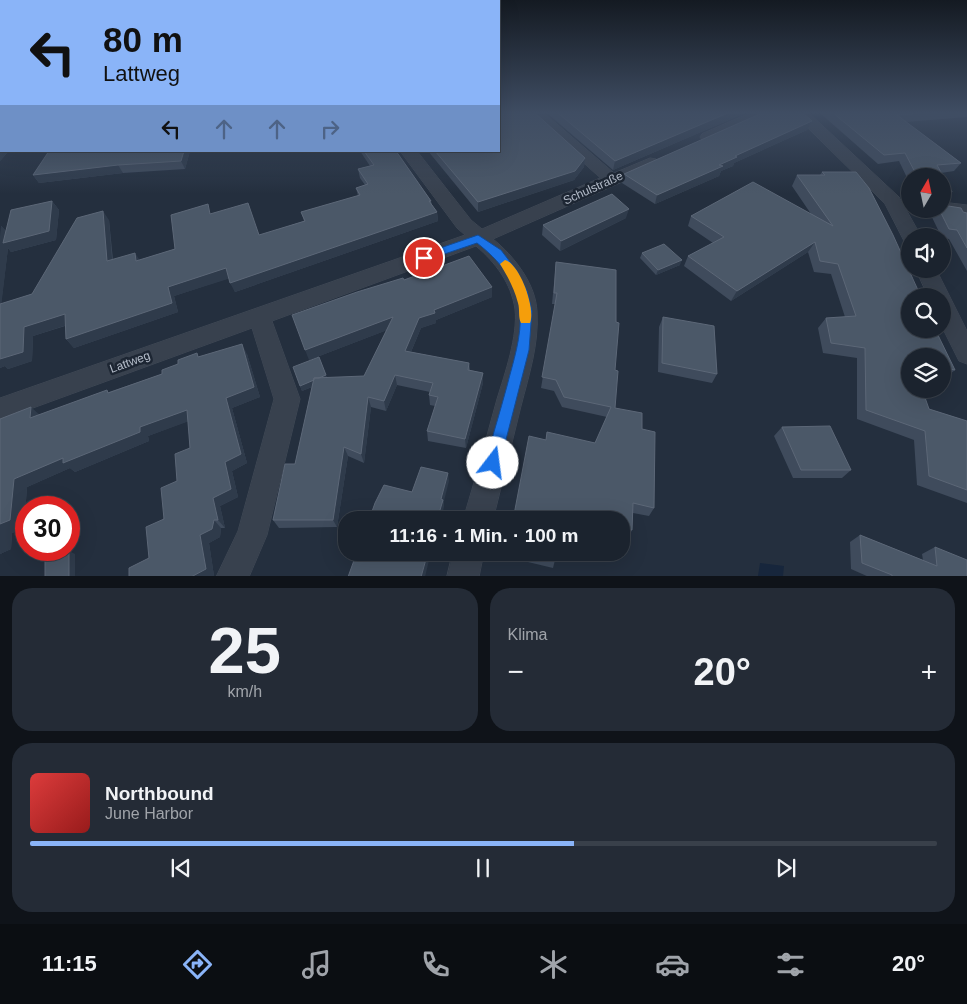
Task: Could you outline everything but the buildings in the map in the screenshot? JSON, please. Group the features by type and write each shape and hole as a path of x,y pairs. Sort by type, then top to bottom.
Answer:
{"street":[{"path":"566,140 612,180"},
{"path":"694,144 703,140"},
{"path":"831,140 901,201"},
{"path":"409,152 464,224 497,253 514,274 526,311 523,350 480,511"},
{"name":"Schulstraße","path":"478,238 668,155"},
{"path":"951,209 967,211"},
{"name":"Lattweg","path":"0,409 478,238"},
{"path":"232,576 252,535 287,399 259,316"},
{"path":"951,321 967,354"},
{"path":"463,576 467,561"}],"water":[{"path":"760,563 784,566 783,576 758,576"}],"slow traffic":[{"path":"505,264 514,274 521,291 526,311 525,319"}],"route":[{"path":"424,258 478,238 497,253 514,274 521,291 526,311 523,350 493,463"}]}
